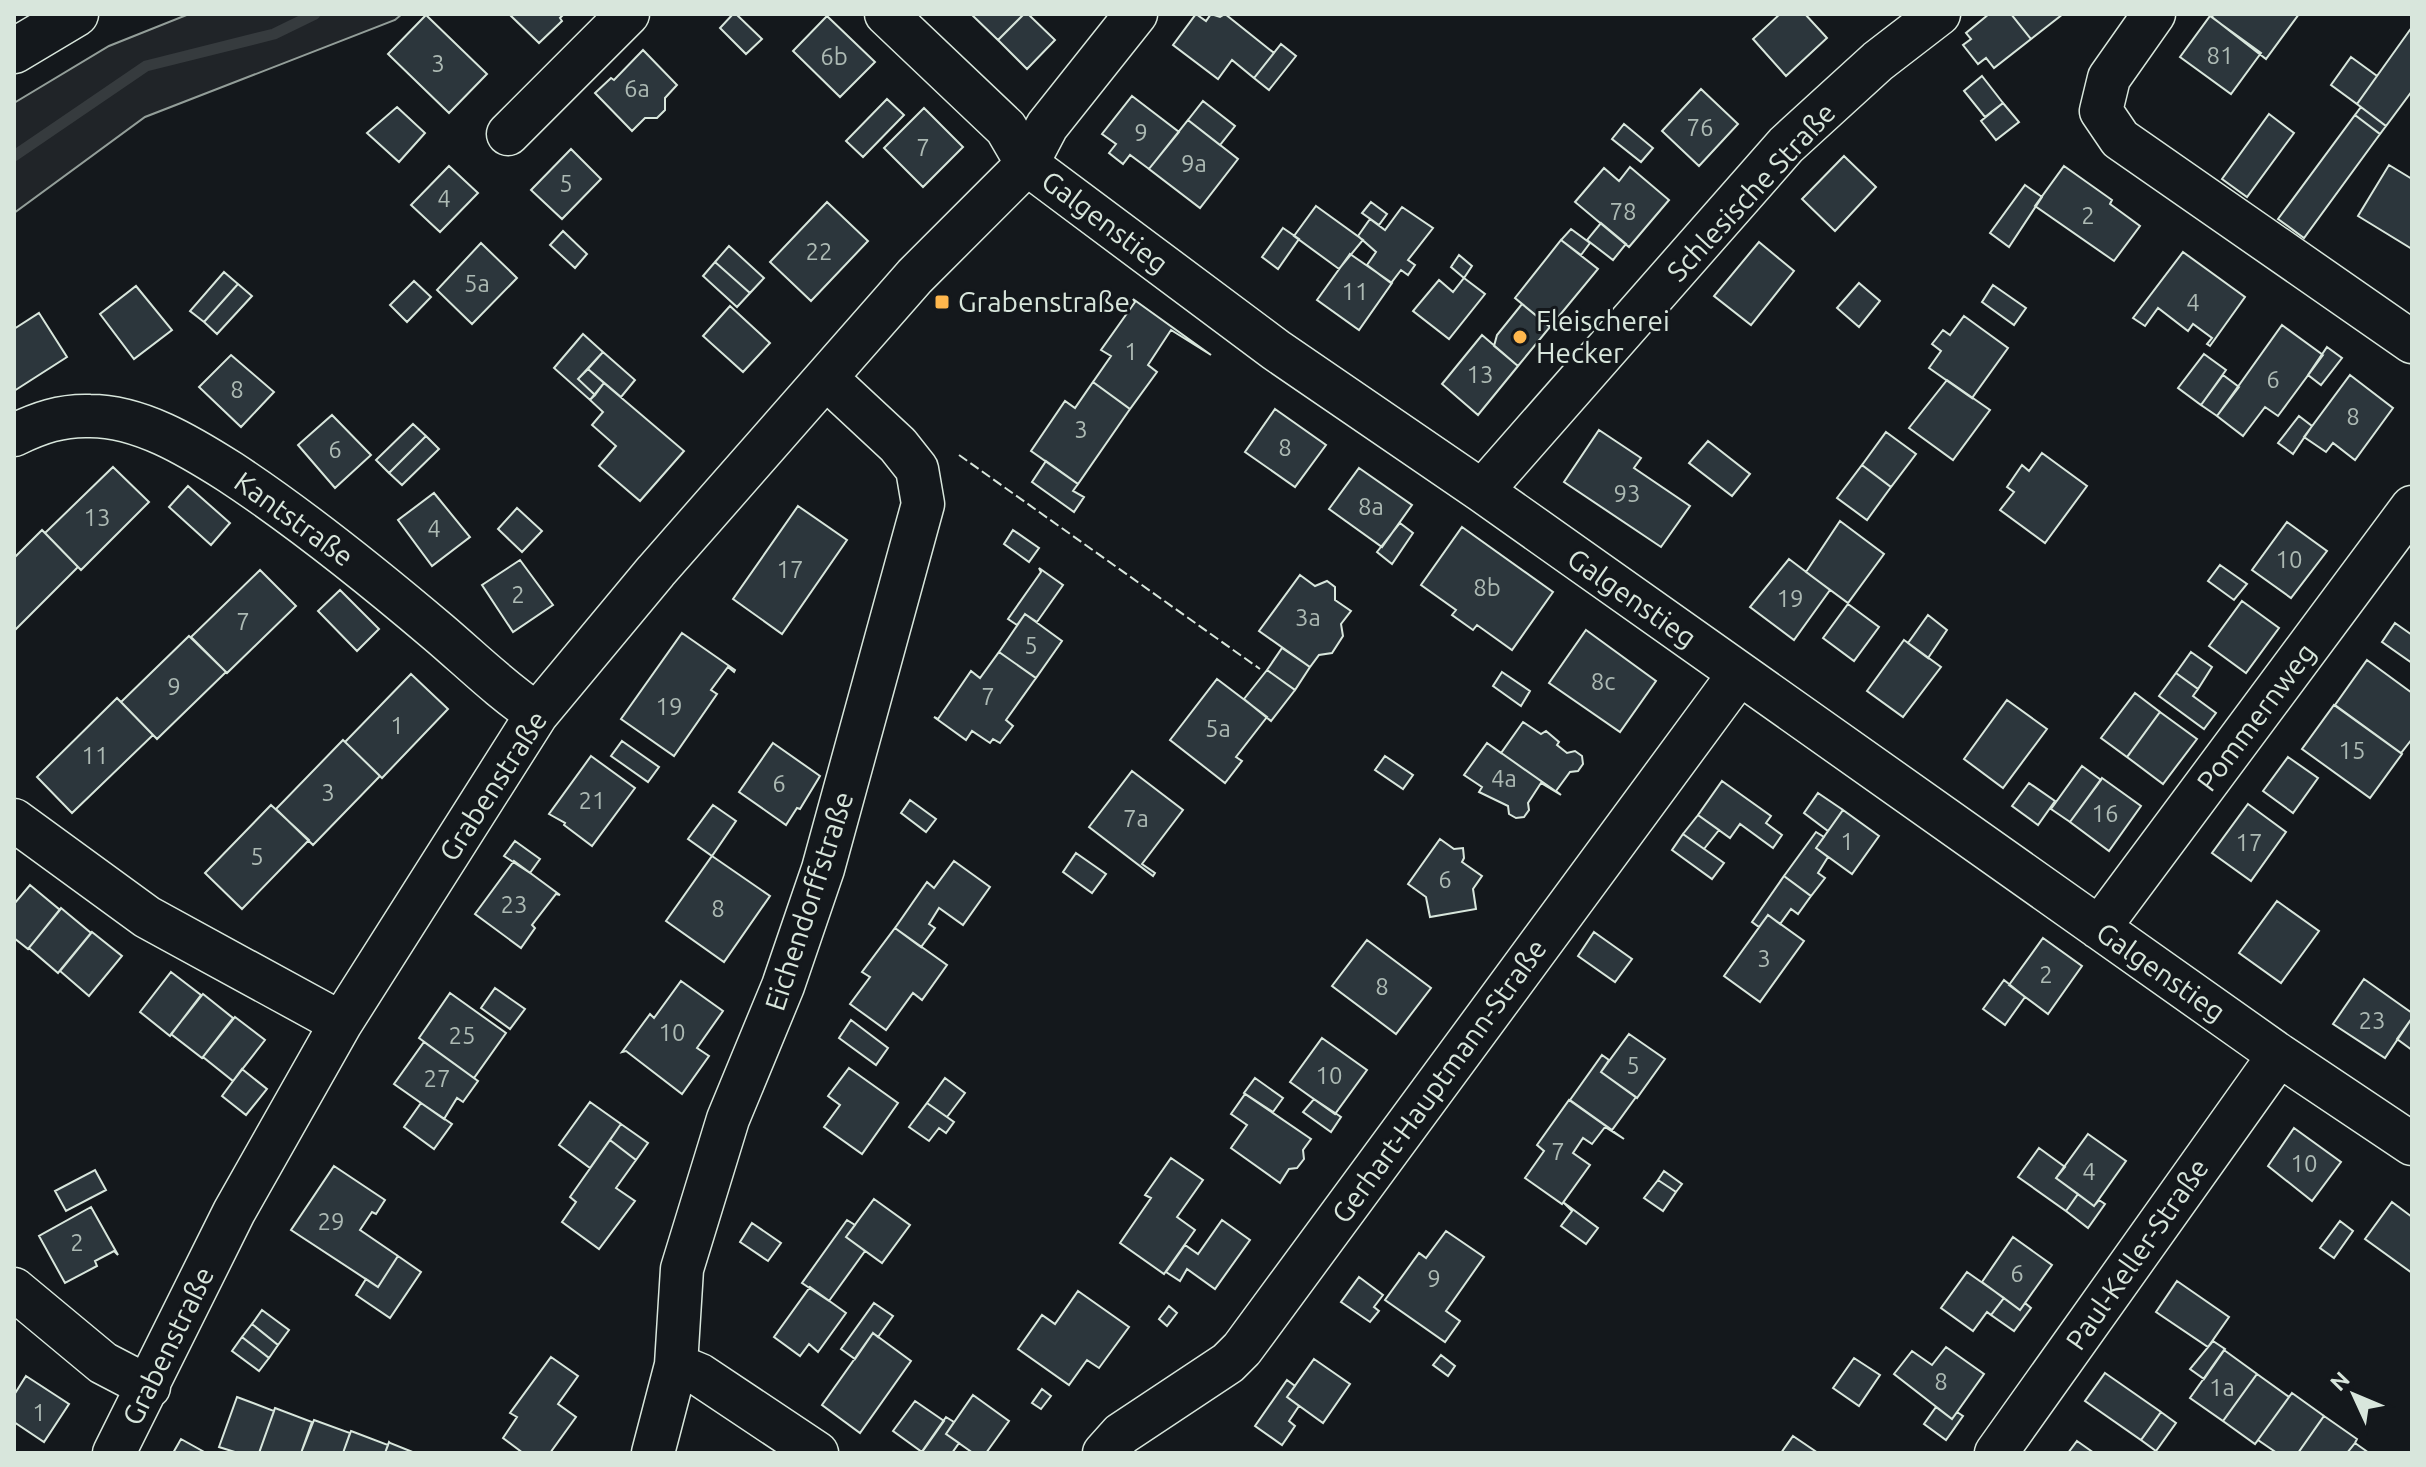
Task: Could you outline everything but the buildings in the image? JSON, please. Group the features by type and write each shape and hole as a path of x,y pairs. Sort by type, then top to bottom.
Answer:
{"main road":[{"path":"14,51 76,14"}],"street":[{"path":"508,134 628,14"},
{"name":"Galgenstieg","path":"886,14 1006,128 1027,164 1276,350 1482,491 2279,1055 2412,1144"},
{"name":"Grabenstraße","path":"114,1453 234,1212 341,1023 537,714 656,571 915,276 1027,164 1047,126 1136,14"},
{"name":"Schlesische Straße","path":"1482,491 1786,145 1878,61 1939,14"},
{"path":"2154,14 2109,78 2101,111 2120,139 2412,342"},
{"name":"Eichendorffstraße","path":"653,1453 676,1365 682,1269 728,1119 783,986 823,869 923,504 917,469 898,445 826,378"},
{"name":"Kantstraße","path":"14,435 50,419 92,415 141,426 191,447 256,489 377,581 511,696 537,714"},
{"name":"Pommernweg","path":"2099,928 2412,507"},
{"name":"Gerhart-Hauptmann-Straße","path":"1104,1453 1121,1434 1228,1363 1242,1349 1739,674"},
{"path":"14,820 147,917 341,1023"},
{"name":"Paul-Keller-Straße","path":"1996,1453 2279,1055"},
{"path":"14,1289 103,1363 149,1387"},
{"path":"676,1365 700,1375 817,1453"}],"shaded area":[{"path":"189,14 402,14 395,20 145,117 14,213 14,103 109,46"}],"waterway":[{"path":"14,156 146,66 274,34 315,14"}],"fence":[{"path":"959,455 1260,669"}],"place":[{"name":"Grabenstraße","path":"942,302"},
{"name":"Fleischerei Hecker","path":"1520,337"}]}
